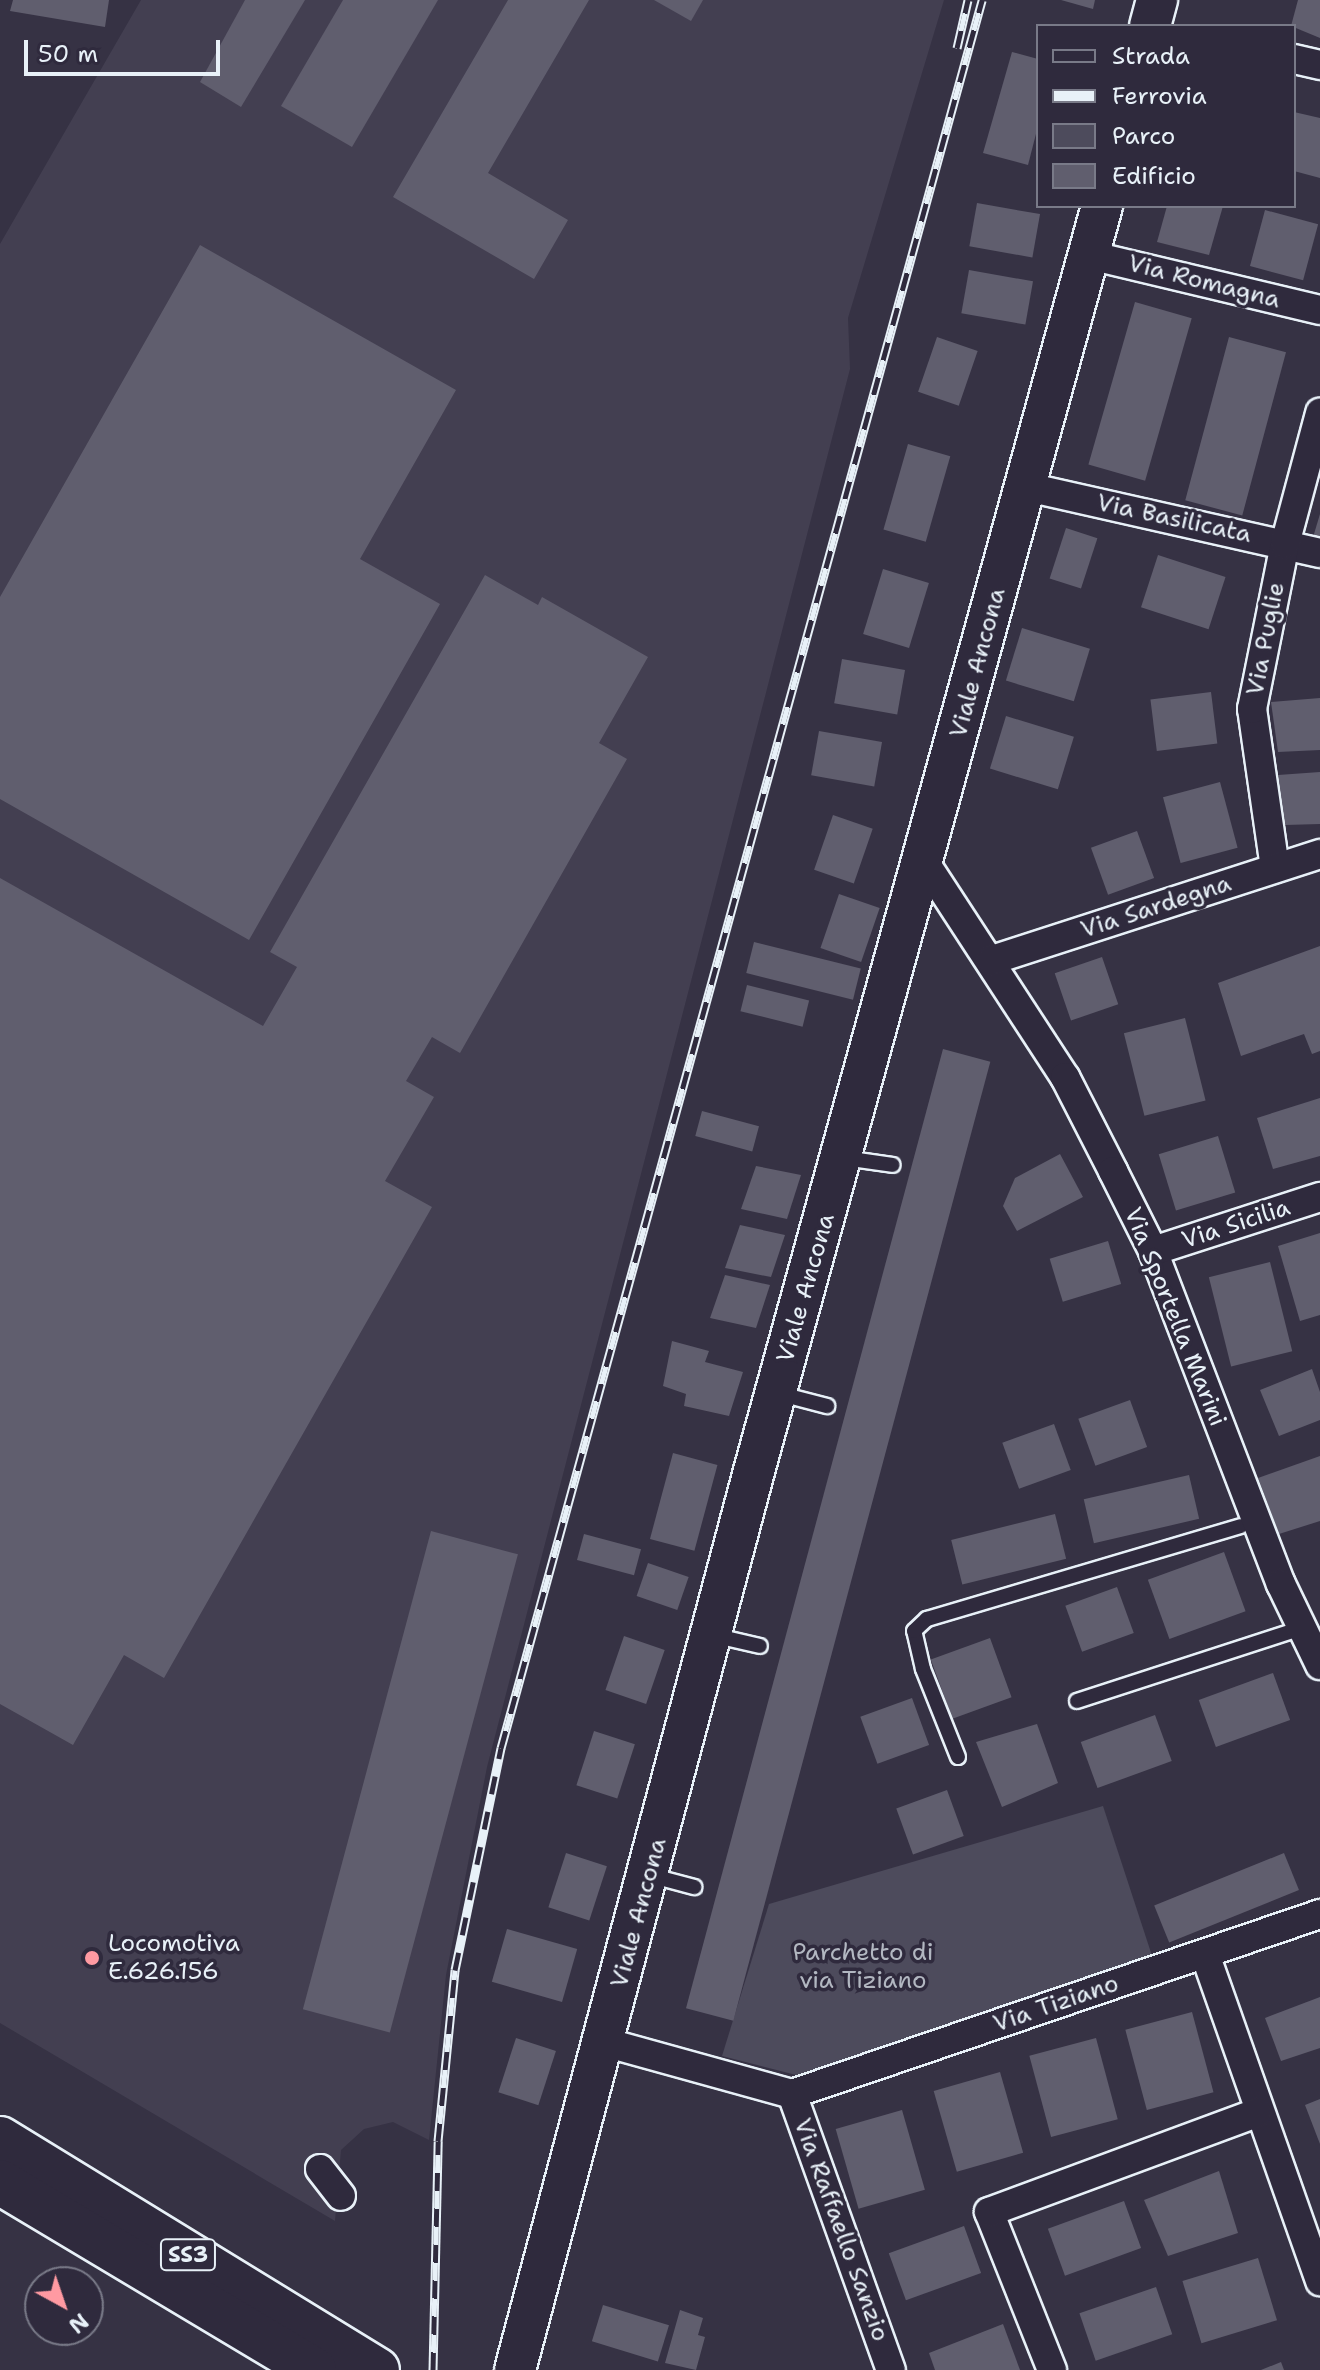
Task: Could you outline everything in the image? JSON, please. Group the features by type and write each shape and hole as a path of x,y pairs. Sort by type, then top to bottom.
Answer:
{"highway":[{"name":"SS3","path":"0,2139 377,2370"},
{"name":"SS3","path":"0,2182 314,2370"}],"main road":[{"path":"1151,24 1157,0"},
{"name":"Viale Ancona","path":"515,2370 776,1393 1101,208"}],"street":[{"path":"1296,59 1320,65"},
{"name":"Via Romagna","path":"1089,255 1320,310"},
{"name":"Via Puglie","path":"1275,868 1252,709 1285,544 1320,413"},
{"name":"Via Basilicata","path":"1027,487 1320,553"},
{"name":"Via Sardegna","path":"992,960 1320,854"},
{"name":"Via Sportella Marini","path":"924,861 992,960 1065,1077 1153,1251 1302,1628 1320,1665"},
{"name":"Via Sicilia","path":"1153,1251 1320,1197"},
{"name":"Via Tiziano","path":"792,2094 1320,1914"},
{"path":"1205,1954 1257,2113 1320,2281"},
{"name":"Via Raffaello Sanzio","path":"604,2042 792,2094 891,2370"},
{"path":"1052,2370 989,2212 1257,2113"},
{"path":"320,2169 341,2196"}],"lane":[{"path":"843,1158 893,1165"},
{"path":"776,1393 827,1406"},
{"path":"958,1757 923,1669 914,1631 927,1619 1240,1526"},
{"path":"1077,1701 1302,1628"},
{"path":"711,1635 760,1646"},
{"path":"649,1875 694,1887"}],"shaded area":[{"path":"141,0 944,0 848,318 850,369 487,1767 446,1975 429,2140 393,2122 364,2129 341,2150 335,2221 0,2023 0,244"}],"green space":[{"name":"Parchetto di via Tiziano","path":"1103,1806 1156,1968 800,2076 722,2056 769,1904"}],"building":[{"path":"13,0 109,0 105,27 10,11"},
{"path":"245,0 305,0 241,107 200,82"},
{"path":"343,0 438,0 352,147 281,106"},
{"path":"508,0 589,0 488,173 568,220 534,279 393,197"},
{"path":"654,0 703,0 691,21"},
{"path":"1061,0 1095,0 1093,9"},
{"path":"1298,0 1320,0 1320,38 1292,24"},
{"path":"1012,52 1036,58 1036,134 1028,165 983,153"},
{"path":"1296,112 1320,118 1320,178 1296,172"},
{"path":"977,203 1040,214 1032,257 969,246"},
{"path":"1166,208 1222,208 1209,255 1157,242"},
{"path":"1265,210 1318,224 1303,280 1250,266"},
{"path":"200,245 456,390 360,559 440,604 249,940 0,799 0,597"},
{"path":"969,270 1033,281 1025,325 961,313"},
{"path":"1135,302 1192,318 1145,481 1088,464"},
{"path":"937,337 978,351 959,406 918,392"},
{"path":"1229,337 1286,352 1242,516 1185,500"},
{"path":"908,444 950,456 926,542 883,530"},
{"path":"1320,514 1320,546 1311,544"},
{"path":"1066,528 1097,538 1081,589 1050,578"},
{"path":"1158,555 1226,577 1209,629 1141,607"},
{"path":"883,569 929,583 909,648 863,634"},
{"path":"485,575 538,605 542,597 648,657 599,743 627,759 460,1053 432,1037 406,1081 434,1097 385,1181 432,1207 164,1678 124,1655 73,1745 0,1704 0,878 263,1026 297,967 270,952"},
{"path":"1022,628 1090,649 1074,701 1006,681"},
{"path":"842,659 905,670 897,714 834,703"},
{"path":"1211,692 1217,744 1157,751 1150,699"},
{"path":"1320,698 1320,750 1278,752 1271,702"},
{"path":"1006,716 1074,737 1058,789 990,769"},
{"path":"819,731 882,742 874,786 811,775"},
{"path":"1320,772 1320,824 1285,825 1278,775"},
{"path":"1220,782 1238,848 1181,863 1163,797"},
{"path":"833,815 873,829 854,884 814,870"},
{"path":"1137,831 1154,878 1108,895 1091,848"},
{"path":"839,894 880,908 861,962 820,948"},
{"path":"754,942 861,969 853,1000 746,973"},
{"path":"1320,946 1320,1051 1312,1054 1304,1034 1241,1056 1218,983"},
{"path":"1102,957 1118,1004 1071,1021 1055,973"},
{"path":"747,985 809,1000 803,1027 740,1011"},
{"path":"1185,1018 1206,1100 1144,1116 1124,1033"},
{"path":"943,1049 990,1062 733,2021 686,2008"},
{"path":"1320,1098 1320,1156 1273,1169 1257,1118"},
{"path":"702,1111 759,1126 752,1151 695,1136"},
{"path":"1218,1136 1235,1192 1176,1211 1159,1154"},
{"path":"1060,1154 1083,1197 1017,1231 1003,1206 1015,1178"},
{"path":"756,1166 801,1175 787,1219 741,1209"},
{"path":"740,1225 785,1235 771,1277 725,1268"},
{"path":"1320,1233 1320,1315 1300,1321 1278,1246"},
{"path":"1108,1241 1121,1284 1063,1302 1050,1259"},
{"path":"1270,1262 1292,1351 1231,1367 1209,1277"},
{"path":"725,1275 770,1285 756,1328 710,1318"},
{"path":"672,1341 709,1351 705,1362 743,1372 729,1416 684,1406 686,1394 663,1386"},
{"path":"1312,1369 1320,1392 1320,1420 1279,1436 1260,1390"},
{"path":"1130,1400 1147,1447 1095,1466 1078,1419"},
{"path":"1054,1424 1071,1470 1019,1489 1002,1443"},
{"path":"673,1453 717,1465 694,1551 650,1539"},
{"path":"1320,1456 1320,1521 1279,1534 1258,1478"},
{"path":"1189,1475 1199,1519 1094,1543 1084,1499"},
{"path":"1055,1514 1066,1559 962,1585 951,1540"},
{"path":"431,1531 518,1554 390,2032 303,2009"},
{"path":"584,1534 641,1549 634,1575 577,1560"},
{"path":"1224,1552 1246,1611 1169,1639 1148,1580"},
{"path":"648,1563 689,1577 677,1610 637,1596"},
{"path":"1117,1587 1134,1633 1082,1652 1065,1606"},
{"path":"624,1636 665,1650 646,1704 605,1690"},
{"path":"990,1638 1012,1697 952,1719 931,1660"},
{"path":"1273,1673 1290,1720 1216,1747 1199,1700"},
{"path":"912,1698 929,1745 877,1764 860,1717"},
{"path":"1155,1715 1172,1761 1098,1788 1081,1742"},
{"path":"1037,1724 1058,1783 1002,1807 976,1742"},
{"path":"594,1731 635,1744 617,1798 576,1785"},
{"path":"947,1790 964,1836 913,1855 896,1808"},
{"path":"566,1853 607,1866 589,1920 548,1907"},
{"path":"1284,1853 1299,1890 1169,1943 1154,1905"},
{"path":"507,1929 577,1949 562,2002 492,1982"},
{"path":"1320,1997 1320,2048 1281,2061 1265,2018"},
{"path":"1192,2012 1213,2092 1147,2110 1125,2030"},
{"path":"516,2038 556,2051 538,2105 498,2092"},
{"path":"1096,2038 1118,2119 1051,2137 1029,2056"},
{"path":"1000,2072 1023,2153 957,2172 934,2091"},
{"path":"1320,2099 1320,2144 1305,2105"},
{"path":"902,2110 925,2190 859,2209 836,2129"},
{"path":"1219,2171 1238,2233 1168,2256 1144,2200"},
{"path":"1124,2201 1141,2248 1065,2276 1048,2229"},
{"path":"964,2226 981,2273 906,2300 889,2253"},
{"path":"1258,2258 1277,2320 1201,2343 1182,2281"},
{"path":"1156,2287 1172,2334 1096,2361 1079,2313"},
{"path":"603,2305 669,2325 658,2362 592,2341"},
{"path":"680,2310 703,2318 698,2335 705,2337 696,2370 665,2363"},
{"path":"1003,2324 1020,2370 935,2370 929,2353"},
{"path":"1281,2362 1284,2370 1261,2370"}],"railway":[{"path":"957,48 968,0"},
{"path":"433,2370 438,2141 455,1970 501,1748 982,0"}],"place":[{"name":"Locomotiva E.626.156","path":"92,1958"}]}
